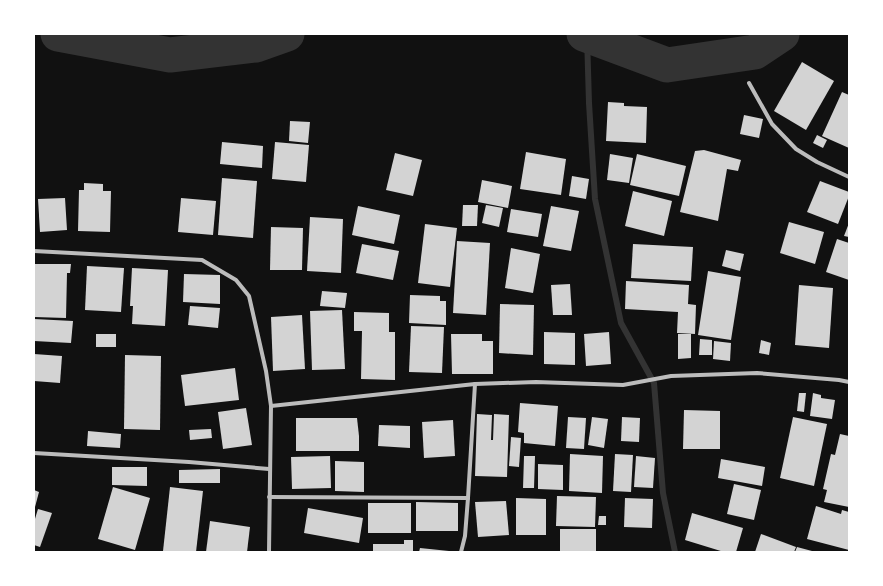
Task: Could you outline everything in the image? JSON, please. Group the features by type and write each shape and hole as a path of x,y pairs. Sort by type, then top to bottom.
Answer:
{"street":[{"path":"749,83 772,124 796,149 817,162 849,177"},
{"path":"34,251 202,260 236,280 249,296 266,371 271,406 269,552"},
{"path":"271,406 475,384 536,382 623,385 671,376 757,373 849,382"},
{"path":"461,552 465,536 475,384"},
{"path":"34,453 189,462 269,469"},
{"path":"269,497 468,498"}],"building":[{"path":"802,62 834,81 806,130 774,111"},
{"path":"842,92 849,95 849,148 822,136"},
{"path":"608,102 624,103 624,106 647,107 646,143 606,141"},
{"path":"744,115 763,119 759,138 740,134"},
{"path":"290,121 310,122 308,143 289,141"},
{"path":"817,135 827,140 823,148 813,143"},
{"path":"222,142 263,146 262,168 220,164"},
{"path":"275,142 309,145 306,182 272,179"},
{"path":"704,150 741,160 738,171 727,169 718,221 680,212 695,151"},
{"path":"526,152 566,159 561,195 520,189"},
{"path":"395,153 422,160 413,196 386,190"},
{"path":"610,154 633,158 629,183 607,180"},
{"path":"637,154 686,166 679,196 630,185"},
{"path":"572,176 589,179 586,199 569,196"},
{"path":"222,178 257,181 253,238 218,235"},
{"path":"482,180 512,186 508,208 478,202"},
{"path":"820,181 849,192 849,196 838,224 807,212"},
{"path":"84,183 103,184 103,191 111,191 110,232 78,231 79,190 84,190"},
{"path":"633,191 672,201 664,236 625,226"},
{"path":"65,198 67,230 40,232 38,199"},
{"path":"181,198 216,201 213,235 178,232"},
{"path":"463,205 478,205 477,226 462,226"},
{"path":"486,205 503,208 499,227 482,223"},
{"path":"358,206 400,215 394,244 352,235"},
{"path":"551,206 579,211 571,251 543,246"},
{"path":"511,209 542,214 538,237 507,232"},
{"path":"310,217 343,219 341,273 307,271"},
{"path":"789,222 824,232 815,264 780,253"},
{"path":"849,223 849,237 844,236"},
{"path":"425,224 457,228 450,287 418,283"},
{"path":"271,227 303,228 302,270 270,270"},
{"path":"837,239 849,243 849,280 826,272"},
{"path":"457,241 490,243 486,315 453,313"},
{"path":"362,244 399,251 393,280 356,273"},
{"path":"633,244 693,247 691,281 631,278"},
{"path":"511,248 540,254 533,293 505,288"},
{"path":"726,250 744,254 740,271 722,266"},
{"path":"34,264 71,264 70,273 67,273 66,318 34,317"},
{"path":"87,266 124,268 121,312 85,310"},
{"path":"132,268 168,270 165,326 132,324 133,306 130,306"},
{"path":"708,271 741,277 731,340 698,335"},
{"path":"184,274 220,275 220,304 183,302"},
{"path":"626,281 689,285 688,304 696,305 695,334 677,333 678,312 625,309"},
{"path":"570,284 572,315 553,315 551,285"},
{"path":"799,285 833,288 829,348 795,345"},
{"path":"322,291 347,293 345,308 320,306"},
{"path":"410,295 440,296 440,301 446,301 446,325 409,323"},
{"path":"500,304 534,305 533,355 499,353"},
{"path":"190,306 220,308 218,328 188,325"},
{"path":"342,310 345,369 312,370 310,311"},
{"path":"354,312 389,313 389,332 395,332 395,380 361,379 362,331 354,331"},
{"path":"302,315 305,369 273,371 271,317"},
{"path":"34,319 73,321 71,343 34,341"},
{"path":"411,326 444,327 442,373 409,372"},
{"path":"544,332 575,333 575,365 544,364"},
{"path":"609,332 611,364 586,366 584,334"},
{"path":"96,334 116,334 116,347 96,347"},
{"path":"451,334 482,334 482,341 493,341 493,374 452,374"},
{"path":"678,334 691,334 691,358 678,359"},
{"path":"700,339 712,340 712,355 699,355"},
{"path":"761,340 771,343 769,355 759,353"},
{"path":"714,341 731,343 730,361 713,359"},
{"path":"34,354 62,356 60,383 34,381"},
{"path":"125,355 161,356 160,430 124,429"},
{"path":"235,368 239,400 185,406 181,375"},
{"path":"799,393 806,393 804,412 797,411"},
{"path":"813,393 821,395 821,398 835,400 832,419 810,416"},
{"path":"520,403 558,406 555,446 524,443 524,433 518,432"},
{"path":"246,408 252,445 223,449 218,412"},
{"path":"684,410 720,411 720,449 683,449"},
{"path":"477,414 492,415 491,440 493,440 494,414 509,415 507,477 475,476"},
{"path":"568,417 586,418 584,449 566,448"},
{"path":"592,417 608,419 604,448 588,445"},
{"path":"622,417 640,418 639,442 621,441"},
{"path":"793,417 827,424 814,486 780,478"},
{"path":"296,418 357,418 359,451 296,451"},
{"path":"453,420 455,456 424,458 422,422"},
{"path":"379,425 410,426 410,448 378,446"},
{"path":"211,429 212,438 190,440 189,430"},
{"path":"88,431 121,434 120,448 87,446"},
{"path":"840,434 849,436 849,507 824,502 827,490 823,489 831,454 835,455"},
{"path":"511,437 521,438 519,467 509,466"},
{"path":"570,454 603,456 602,493 569,491"},
{"path":"615,454 633,455 631,492 613,491"},
{"path":"330,456 331,488 292,489 291,457"},
{"path":"524,456 535,456 534,488 523,488"},
{"path":"636,456 655,458 653,488 634,487"},
{"path":"721,459 765,467 762,486 718,478"},
{"path":"335,461 364,462 364,492 335,491"},
{"path":"538,464 563,465 563,490 538,489"},
{"path":"112,467 147,467 147,486 112,485"},
{"path":"220,469 220,483 179,483 179,470"},
{"path":"734,484 761,490 754,520 727,514"},
{"path":"113,487 150,498 135,550 98,539"},
{"path":"170,487 203,491 196,552 163,551"},
{"path":"34,490 39,492 35,507 34,507"},
{"path":"557,496 596,497 595,527 556,526"},
{"path":"516,498 546,499 546,535 516,535"},
{"path":"625,498 653,499 652,528 624,527"},
{"path":"506,501 509,535 478,537 475,502"},
{"path":"416,502 458,503 458,531 416,531"},
{"path":"368,503 411,503 411,533 368,533"},
{"path":"816,506 841,514 842,510 849,512 849,550 807,539"},
{"path":"308,508 363,518 359,543 304,533"},
{"path":"38,509 52,513 40,547 34,545 34,522"},
{"path":"692,513 743,528 736,552 724,552 685,540"},
{"path":"599,516 606,516 606,525 598,525"},
{"path":"210,521 250,527 247,552 206,552"},
{"path":"560,529 596,529 596,552 560,552"},
{"path":"761,534 796,547 794,552 755,552"},
{"path":"404,540 413,540 413,552 373,552 373,544 404,544"},
{"path":"797,547 812,551 812,552 795,552"},
{"path":"420,548 449,551 449,552 419,552"}],"waterway":[{"path":"58,34 170,55 256,45 287,34"},
{"path":"584,34 667,65 755,52 782,34"},
{"path":"587,36 589,103 595,199 621,323 654,383 663,493 675,552"}]}
